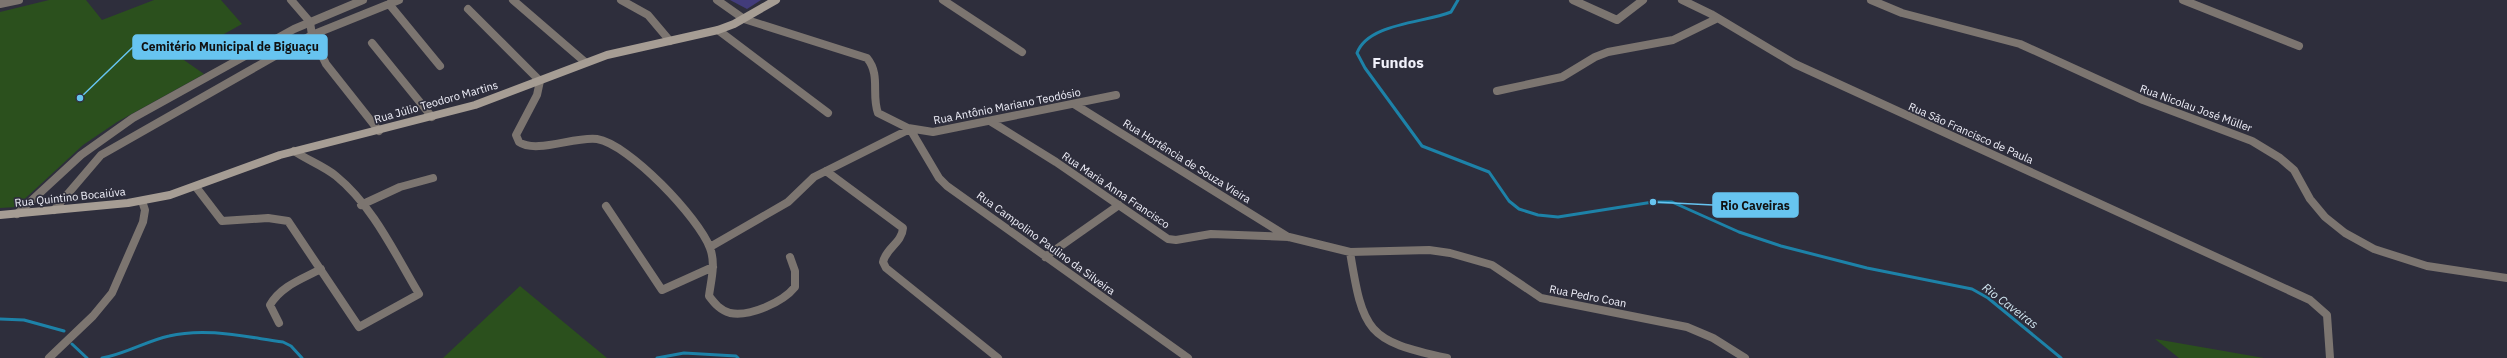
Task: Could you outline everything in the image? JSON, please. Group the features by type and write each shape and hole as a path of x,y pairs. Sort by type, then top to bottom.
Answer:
{"main road":[{"name":"Rua Júlio Teodoro Martins","path":"142,201 196,187 294,152 474,105 585,62 638,47 718,30 744,19 776,0"},
{"name":"Rua Quintino Bocaiúva","path":"0,215 142,201"}],"street":[{"path":"0,4 19,0"},
{"path":"291,0 310,22 312,35 326,64 379,131"},
{"path":"17,214 81,155 114,130 204,78 310,22 363,0"},
{"path":"54,210 101,155 312,35 399,0"},
{"path":"513,0 585,62"},
{"path":"621,0 648,15 670,41"},
{"path":"717,0 744,19"},
{"path":"943,0 1022,52"},
{"path":"1573,0 1583,2 1617,20 1643,0"},
{"name":"Rua São Francisco de Paula","path":"1682,0 1704,10 1716,19 1795,64 2310,300 2324,310 2328,315 2330,358"},
{"name":"Rua Nicolau José Müller","path":"1871,0 1902,14 2020,44 2149,103 2252,140 2280,158 2294,170 2310,199 2325,217 2346,233 2374,249 2427,266 2507,278"},
{"path":"2183,0 2299,46"},
{"path":"388,4 440,66"},
{"path":"468,9 540,80 537,95 516,136 520,143 538,146 599,139 622,147 643,163 710,247 714,257 709,290 713,304 726,311 738,313 776,302 791,293 795,287 795,271 790,257"},
{"name":"Rua Antônio Mariano Teodósio","path":"744,19 867,58 872,62 876,73 875,104 878,114 910,129 934,132 1116,95"},
{"path":"1497,91 1562,77 1595,57 1608,52 1673,40 1716,19"},
{"path":"718,30 828,113"},
{"path":"372,43 432,117"},
{"name":"Rua Hortência de Souza Vieira","path":"1074,104 1289,237"},
{"name":"Rua Maria Anna Francisco","path":"990,121 1119,205 1168,239 1176,240 1216,234 1289,237"},
{"path":"710,247 788,202 814,177 910,129"},
{"name":"Rua Campolino Paulino da Silveira","path":"910,129 942,182 1188,358"},
{"path":"196,187 222,221 268,218 288,221 294,227 358,327 419,294 377,226 335,175 294,152"},
{"path":"826,171 903,228 901,238 884,255 882,262 886,268 998,358"},
{"path":"361,205 400,187 433,178"},
{"path":"49,358 93,316 112,293 143,222 145,210 142,201"},
{"path":"1045,257 1119,205"},
{"path":"606,206 662,290 713,267"},
{"name":"Rua Pedro Coan","path":"1289,237 1350,252 1429,250 1459,255 1492,265 1541,298 1687,327 1713,338 1745,358"},
{"path":"1350,252 1359,296 1366,317 1378,335 1405,348 1446,358"},
{"path":"279,323 270,305 279,291 321,269"}],"green space":[{"path":"49,0 86,0 102,20 154,0 221,0 242,24 181,58 204,74 117,122 83,145 16,207 0,208 0,12"},
{"path":"520,286 607,358 443,358"},
{"path":"2155,339 2264,358 2179,358"}],"building":[{"path":"730,0 761,0 747,9"}],"waterway":[{"name":"Rio Caveiras","path":"1458,0 1451,12 1440,16 1398,25 1373,35 1363,43 1357,53 1365,68 1422,146 1489,172 1509,201 1519,209 1538,215 1558,217 1653,202 1672,202 1739,232 1781,246 1867,268 1972,289 1988,298 2061,358"},
{"path":"0,319 24,320 64,331"},
{"path":"102,358 119,354 161,338 183,333 197,332 226,334 283,342 291,346 302,358"},
{"path":"72,344 87,358"},
{"path":"657,358 684,353 736,356 738,358"}],"place":[{"name":"Cemitério Municipal de Biguaçu","path":"80,98"},
{"name":"Rio Caveiras","path":"1653,202"}],"district":[{"name":"Fundos","path":"1398,63"}]}
